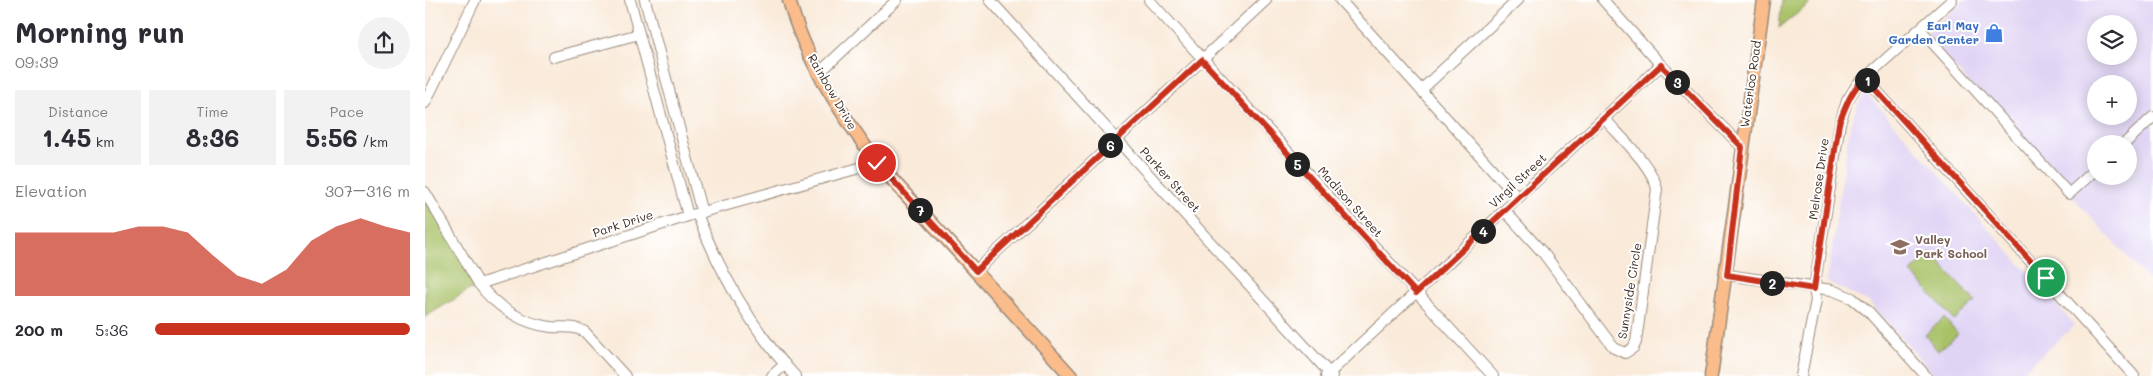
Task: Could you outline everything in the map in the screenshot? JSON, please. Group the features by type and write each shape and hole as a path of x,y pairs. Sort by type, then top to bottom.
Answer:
{"main road":[{"name":"Rainbow Drive","path":"789,0 798,27 819,72 855,133 877,163 1071,376"},
{"name":"Waterloo Road","path":"1711,376 1727,275 1742,147 1763,0"}],"street":[{"path":"425,103 475,0"},
{"path":"630,0 696,214 718,263 742,308 756,329 795,376"},
{"path":"645,0 696,214"},
{"path":"819,72 897,0"},
{"name":"Parker Street","path":"990,0 1329,375"},
{"name":"Madison Street","path":"1149,0 1493,376"},
{"path":"976,271 1266,0"},
{"path":"1341,0 1518,198"},
{"path":"1421,90 1518,0"},
{"path":"1603,0 1661,65 1742,147"},
{"name":"Melrose Drive","path":"1801,376 1815,300 1814,289 1839,123 1847,101 1857,85 1952,0"},
{"path":"1920,29 2069,194 2087,177"},
{"path":"554,57 639,34"},
{"name":"Virgil Street","path":"1329,375 1661,65"},
{"path":"1865,78 2134,376"},
{"path":"2134,135 2153,117"},
{"name":"Sunnyside Circle","path":"1505,210 1544,254 1614,348 1625,353 1633,348 1636,342 1657,189 1648,170 1604,118"},
{"name":"Park Drive","path":"479,284 696,214 877,163"},
{"path":"425,192 479,284 495,303 532,323 553,327 578,328 585,332 625,376"},
{"path":"1727,275 1814,289 1832,290 1847,296 1861,305 1926,376"},
{"path":"772,376 785,364"}],"shaded area":[{"path":"1964,0 2153,0 2153,285 1925,35"},
{"path":"1866,93 2075,325 2018,376 1935,376 1869,302 1827,282 1850,125 1859,102"}],"green space":[{"path":"1782,0 1814,0 1779,28"},
{"path":"425,187 479,284 425,317"},
{"path":"1931,253 1975,301 1954,320 1911,272"},
{"path":"1944,318 1958,334 1938,351 1925,335"}],"place":[{"name":"Earl May Garden Center","path":"1994,33"},
{"name":"Valley Park School","path":"1900,247"}],"route":[{"path":"877,163 976,271 1202,60 1416,293 1661,65 1742,147 1727,275 1814,289 1817,280 1839,123 1847,101 1857,85 1865,78 2046,278"}]}
